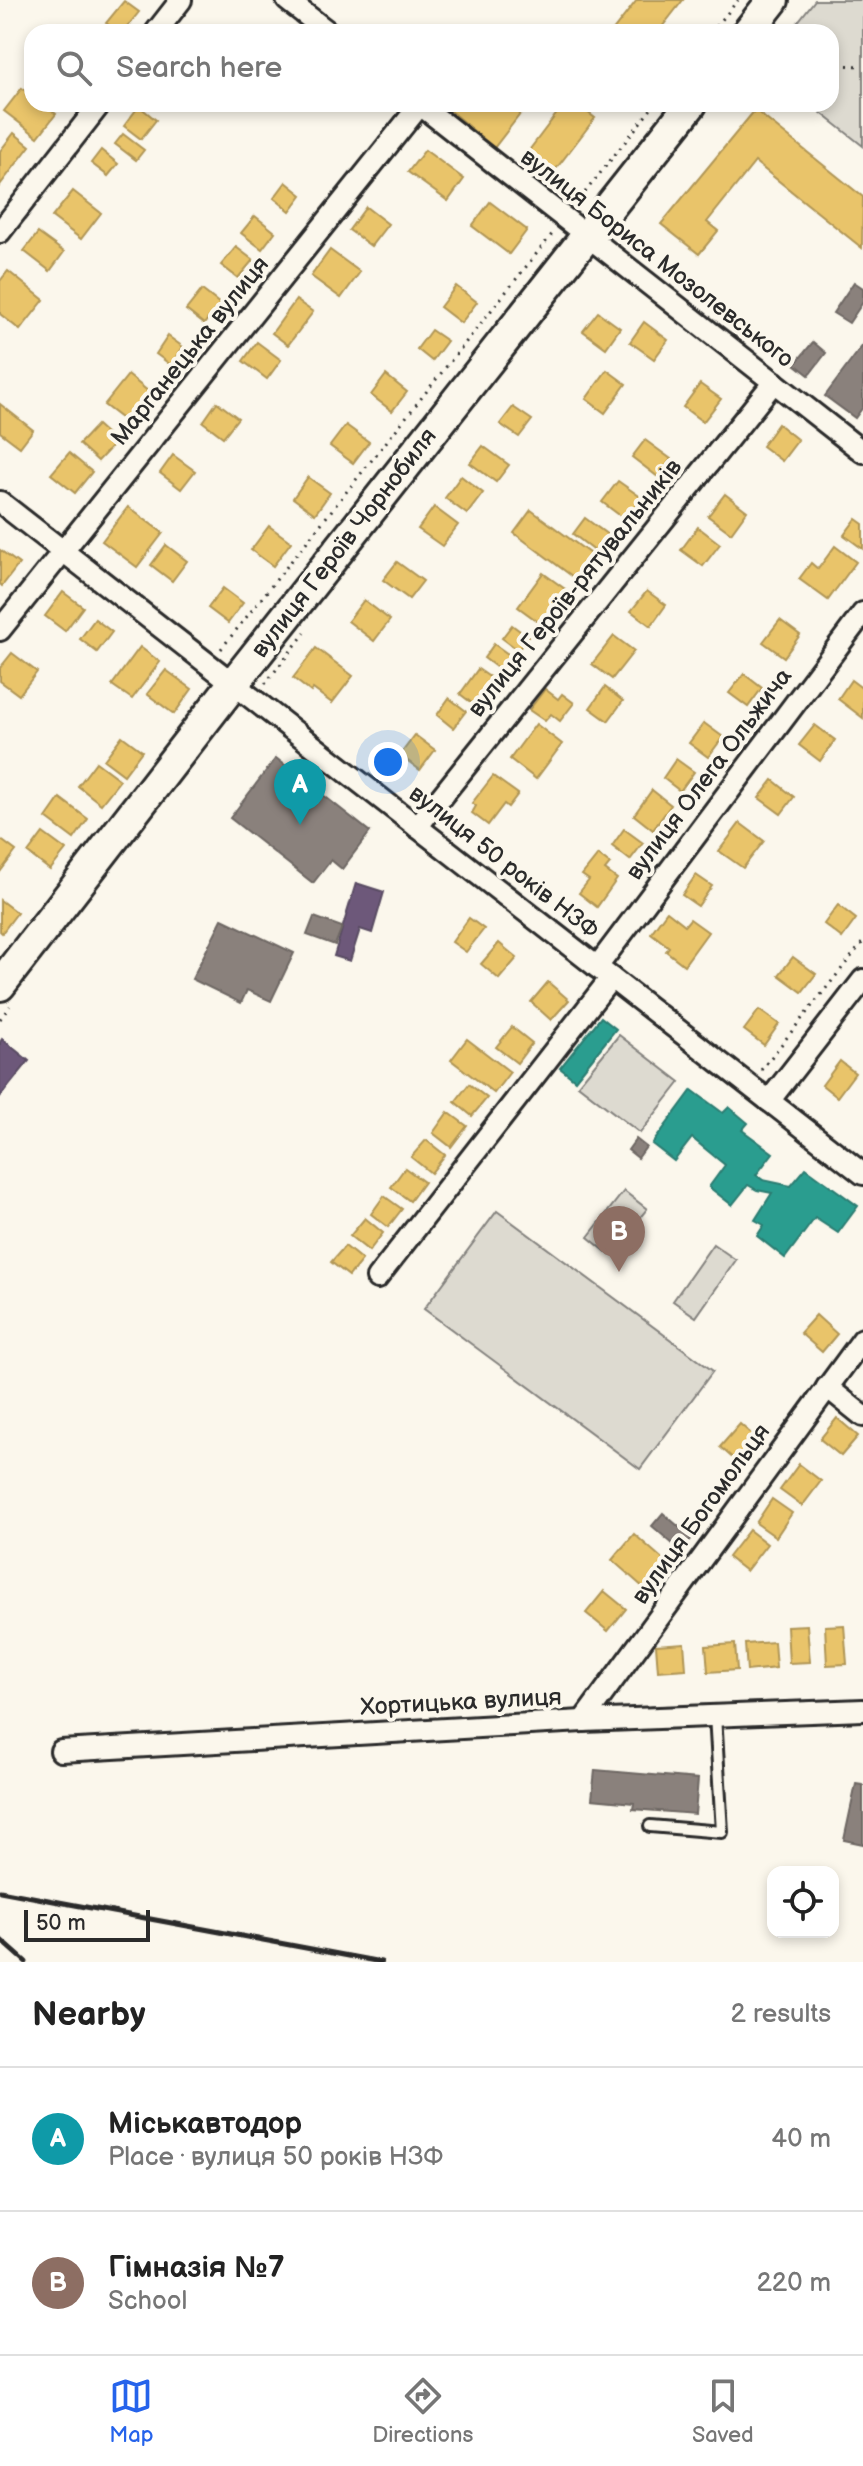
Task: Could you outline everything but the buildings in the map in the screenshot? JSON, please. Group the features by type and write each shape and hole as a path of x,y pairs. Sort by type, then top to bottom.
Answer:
{"main road":[{"path":"754,24 773,0"},
{"name":"вулиця Героїв Чорнобиля","path":"0,985 233,684 576,227 684,112"}],"street":[{"path":"162,24 181,0"},
{"path":"287,0 318,24"},
{"path":"0,232 94,112"},
{"name":"Марганецька вулиця","path":"0,630 414,112"},
{"name":"вулиця Бориса Мозолевського","path":"430,112 863,452"},
{"name":"вулиця Героїв-рятувальників","path":"417,827 774,382"},
{"name":"вулиця 50 років НЗФ","path":"0,502 863,1174"},
{"name":"вулиця Олега Ольжича","path":"377,1278 604,972 863,613"},
{"path":"769,1101 863,980"},
{"name":"вулиця Богомольця","path":"583,1721 863,1339"},
{"path":"827,1387 863,1416"},
{"name":"Хортицька вулиця","path":"61,1751 583,1721 863,1710"}],"lane":[{"path":"650,1826 722,1832 715,1715"}],"path":[{"path":"718,24 738,0"},
{"path":"839,65 863,66"},
{"path":"209,665 576,227 650,112"},
{"path":"749,1086 863,942"}],"shaded area":[{"path":"815,0 863,0 863,146 820,112 839,112 839,24 796,24"},
{"path":"619,1035 680,1082 640,1133 578,1085"},
{"path":"624,1191 647,1209 610,1255 588,1237"},
{"path":"497,1211 713,1371 640,1469 424,1309"},
{"path":"713,1244 736,1260 696,1317 673,1301"}],"railway":[{"path":"0,1891 381,1962"},
{"path":"0,1939 26,1962"}],"place":[{"name":"Міськавтодор","path":"300,825"},
{"name":"Гімназія №7","path":"619,1272"}]}
